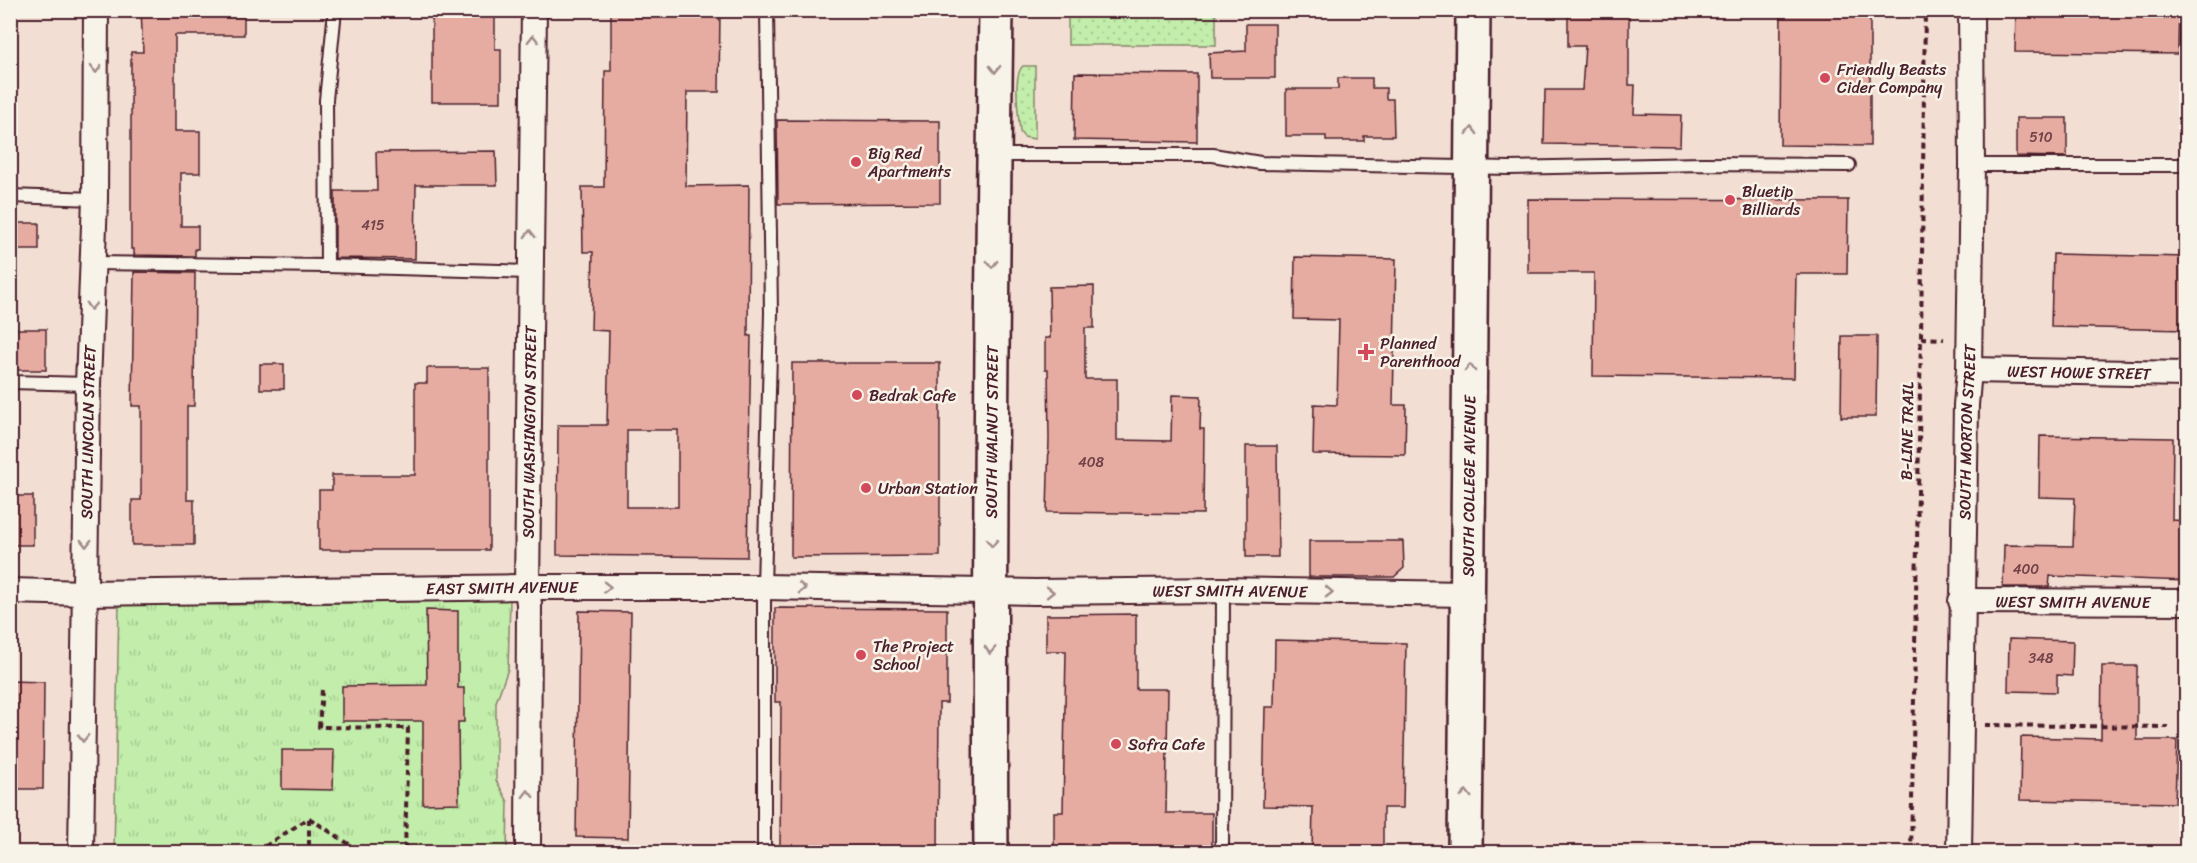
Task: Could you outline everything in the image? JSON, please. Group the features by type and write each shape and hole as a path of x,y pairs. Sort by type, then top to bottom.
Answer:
{"main road":[{"name":"SOUTH WALNUT STREET","path":"991,852 990,661 996,10"},
{"name":"SOUTH COLLEGE AVENUE","path":"1465,852 1473,10"}],"street":[{"name":"SOUTH LINCOLN STREET","path":"81,852 88,384 94,263 96,10"},
{"name":"SOUTH WASHINGTON STREET","path":"528,852 529,604 527,587 534,10"},
{"name":"SOUTH MORTON STREET","path":"1959,852 1972,165 1971,10"},
{"name":"WEST HOWE STREET","path":"1969,370 2187,374"},
{"name":"EAST SMITH AVENUE","path":"10,591 86,593 527,587 764,587 992,592"},
{"name":"WEST SMITH AVENUE","path":"992,592 1223,590 1467,594"},
{"name":"WEST SMITH AVENUE","path":"1962,601 2187,602"}],"lane":[{"path":"327,266 326,100 335,10"},
{"path":"765,852 764,587 771,313 767,10"},
{"path":"994,155 1213,154 1260,163 1472,167 1849,165"},
{"path":"1972,165 2187,165"},
{"path":"10,196 95,199"},
{"path":"94,263 327,266 530,272"},
{"path":"10,382 88,384"},
{"path":"1222,852 1223,590"}],"path":[{"name":"B-LINE TRAIL","path":"1911,852 1925,10"},
{"path":"322,690 319,727 408,728 405,852"},
{"path":"1991,726 2168,727"},
{"path":"256,852 309,818"},
{"path":"309,818 309,852"},
{"path":"309,818 361,852"}],"green space":[{"path":"1048,11 1216,11 1216,45 1068,45 1068,16 1048,16"},
{"path":"1023,66 1035,66 1035,139 1024,137 1020,132 1017,87"},
{"path":"510,600 508,669 496,702 496,780 508,802 507,852 114,852 119,603 229,605"}],"building":[{"path":"141,10 244,10 244,35 175,35 175,131 200,131 200,173 181,173 181,226 198,226 198,249 195,249 195,256 134,255 134,249 131,249 131,52 143,52"},
{"path":"432,10 495,10 495,49 501,49 501,102 432,102"},
{"path":"611,10 720,10 719,92 687,92 686,186 749,185 748,336 751,336 747,557 557,555 558,425 607,425 609,331 591,330 593,252 583,252 582,187 604,187 605,71 611,71","holes":["627,430 678,430 678,507 627,507"]},
{"path":"1568,10 1629,10 1629,85 1635,85 1634,114 1681,115 1680,146 1544,144 1545,90 1582,90 1585,46 1568,46"},
{"name":"Friendly Beasts Cider Company","path":"1781,10 1870,10 1870,146 1780,145"},
{"path":"2016,10 2179,10 2178,54 2015,52"},
{"path":"1246,24 1275,24 1275,78 1210,78 1209,53 1246,51"},
{"path":"1075,73 1197,74 1197,142 1074,140"},
{"path":"1338,78 1372,78 1372,88 1386,88 1386,99 1393,99 1394,136 1364,136 1364,141 1326,141 1326,136 1286,136 1286,89 1338,89"},
{"path":"2016,118 2067,118 2067,157 2016,156"},
{"name":"Big Red Apartments","path":"777,120 940,121 940,203 778,204"},
{"path":"496,151 497,185 416,185 415,259 335,258 335,191 377,191 376,152"},
{"path":"1528,199 1848,200 1847,274 1796,274 1794,378 1593,376 1594,273 1528,273"},
{"path":"10,223 39,223 39,250 10,250"},
{"path":"2053,254 2187,257 2187,330 2051,327"},
{"name":"Planned Parenthood","path":"1295,257 1396,259 1393,405 1406,405 1405,455 1313,454 1314,404 1337,405 1339,320 1294,319"},
{"path":"134,272 195,273 194,406 187,406 187,500 194,500 194,545 132,545 132,500 141,500 141,406 132,406"},
{"path":"1094,286 1094,328 1085,328 1085,379 1117,379 1117,440 1171,441 1172,395 1201,396 1200,429 1204,429 1203,514 1047,512 1049,439 1045,338 1050,338 1049,287"},
{"path":"10,329 46,329 46,370 10,370"},
{"path":"1842,336 1877,336 1876,417 1841,417"},
{"path":"792,363 940,363 940,556 791,557"},
{"path":"260,364 284,364 284,389 260,389"},
{"path":"427,368 489,368 489,550 319,550 319,490 332,490 332,475 415,475 415,383 427,383"},
{"path":"2040,436 2173,438 2172,520 2187,521 2187,581 2050,576 2049,587 2003,587 2004,545 2073,546 2075,498 2039,497"},
{"path":"1246,446 1277,446 1278,557 1246,557"},
{"path":"10,496 33,496 33,545 10,545"},
{"path":"1309,541 1403,541 1404,568 1394,577 1309,577"},
{"path":"775,608 947,609 947,703 939,703 938,852 780,852 781,702 775,702"},
{"path":"426,610 458,611 458,688 464,688 464,722 458,722 459,803 423,804 423,721 342,721 342,686 427,685"},
{"path":"579,611 631,612 628,838 576,837"},
{"path":"1136,614 1136,689 1168,689 1166,813 1212,813 1212,852 1054,852 1054,812 1063,812 1066,651 1046,651 1046,615"},
{"path":"2009,639 2073,641 2072,676 2057,675 2057,692 2008,691"},
{"path":"1275,640 1406,643 1403,808 1383,808 1383,852 1312,852 1313,807 1263,806 1265,707 1274,707"},
{"path":"2102,666 2137,666 2137,740 2177,740 2175,803 2020,800 2021,737 2101,739"},
{"path":"10,681 44,682 43,789 10,789"},
{"path":"282,750 334,750 333,790 282,789"}],"place":[{"name":"Friendly Beasts Cider Company","path":"1825,78"},
{"name":"Big Red Apartments","path":"856,162"},
{"name":"Bluetip Billiards","path":"1730,200"},
{"name":"Planned Parenthood","path":"1366,352"},
{"name":"Bedrak Cafe","path":"857,395"},
{"name":"Urban Station","path":"866,488"},
{"name":"The Project School","path":"861,655"},
{"name":"Sofra Cafe","path":"1116,744"}]}
